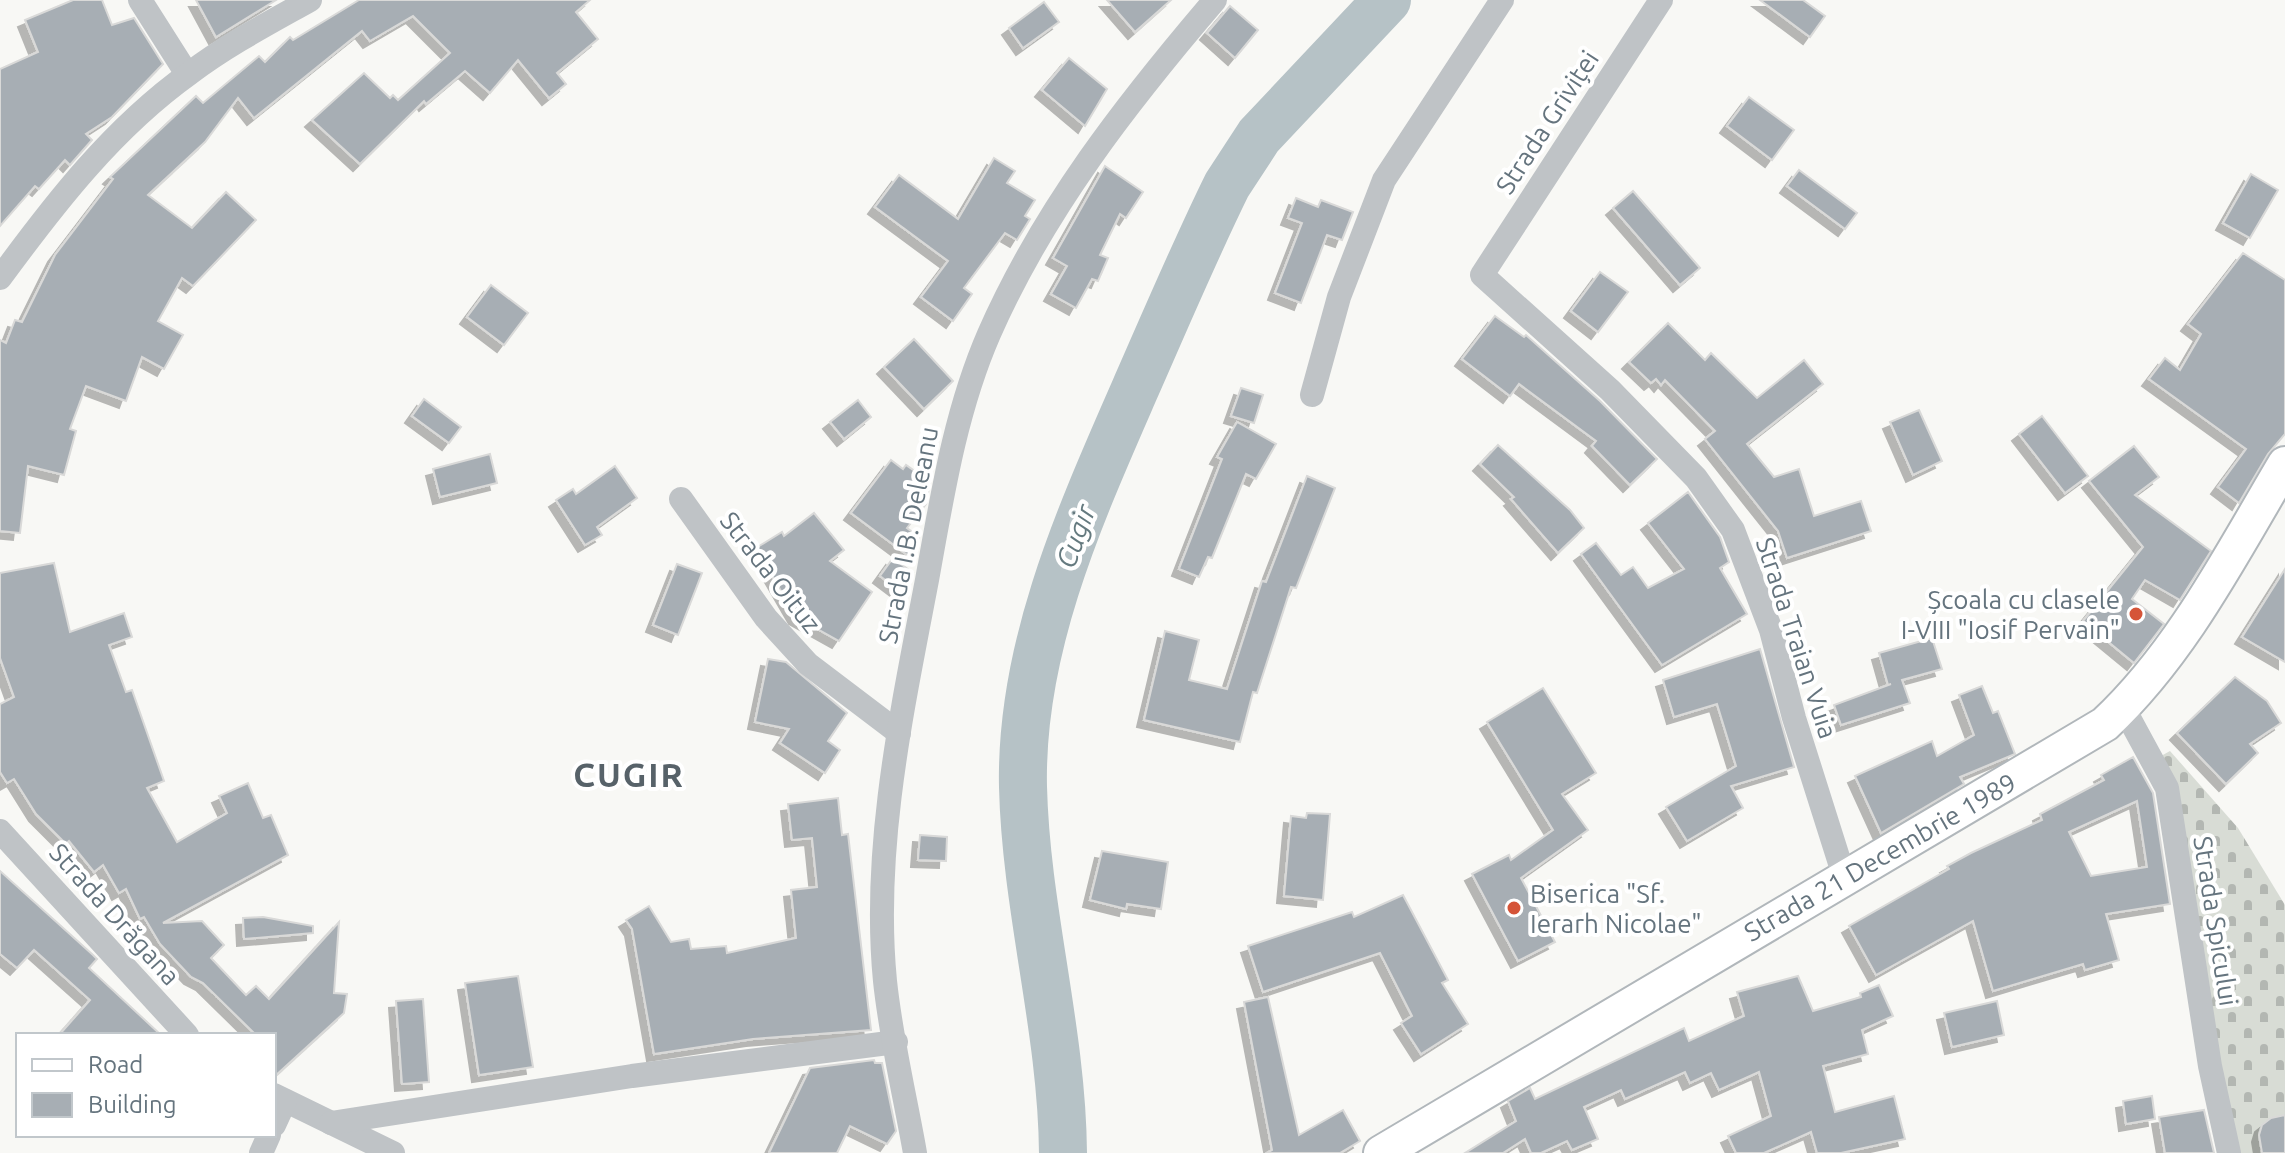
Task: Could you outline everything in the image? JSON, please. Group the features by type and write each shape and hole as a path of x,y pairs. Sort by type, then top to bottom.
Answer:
{"main road":[{"name":"Strada 21 Decembrie 1989","path":"1381,1153 1844,876 2079,742 2123,707 2198,608 2285,464"}],"street":[{"path":"140,0 187,74"},
{"path":"0,278 62,193 131,122 187,74 310,0"},
{"name":"Strada I.B. Deleanu","path":"915,1153 885,981 887,815 899,733 956,432 989,333 1064,193 1167,55 1215,0"},
{"path":"1312,395 1339,297 1384,180 1502,0"},
{"name":"Strada Griviței","path":"1482,275 1661,0"},
{"name":"Strada Traian Vuia","path":"1482,275 1610,390 1696,478 1733,530 1771,630 1794,718 1844,876"},
{"name":"Strada Oituz","path":"681,499 766,618 808,664 899,733"},
{"name":"Strada Spicului","path":"2123,707 2167,788 2210,1066 2229,1153"},
{"name":"Strada Drăgana","path":"0,831 185,1033"},
{"path":"331,1123 632,1076 896,1042"},
{"path":"280,1098 393,1153"}],"green space":[{"path":"2170,751 2238,828 2285,905 2285,1153 2238,1153 2161,756"}],"building":[{"path":"73,0 102,0 112,25 134,18 163,64 112,117 86,134 92,140 70,165 65,160 39,189 35,186 0,226 0,69 38,52 25,20"},
{"path":"196,0 276,0 216,37"},
{"path":"359,0 590,0 576,12 598,39 557,73 566,84 549,98 518,60 490,93 465,71 426,104 424,101 360,164 312,120 364,73 390,98 393,95 398,100 450,53 413,16 370,41 362,31 254,118 238,98 205,142 148,195 192,228 226,192 256,220 193,286 182,278 158,321 183,335 164,369 142,357 126,401 86,386 70,429 76,431 64,475 28,466 20,533 0,531 0,340 6,343 15,320 22,322 55,255 113,179 110,177 196,96 203,103 259,56 265,62 290,37 293,40"},
{"path":"1107,0 1171,0 1135,32"},
{"path":"1760,0 1803,0 1825,16 1810,37"},
{"path":"1044,2 1059,22 1023,48 1009,28"},
{"path":"1230,6 1258,30 1235,58 1207,33"},
{"path":"1069,58 1107,89 1085,126 1042,90"},
{"path":"1749,97 1794,130 1772,160 1727,126"},
{"path":"994,158 1015,171 1007,183 1035,200 1025,216 1030,219 1017,240 1005,233 964,288 972,294 953,321 921,297 948,261 875,207 899,175 958,219"},
{"path":"1105,166 1143,192 1126,218 1120,214 1100,255 1108,258 1098,281 1092,279 1076,308 1051,294 1067,266 1053,258"},
{"path":"1799,170 1857,213 1845,229 1787,186"},
{"path":"2251,174 2278,190 2250,238 2223,223"},
{"path":"1633,191 1700,268 1680,285 1613,208"},
{"path":"1296,198 1318,207 1321,200 1353,212 1342,240 1327,235 1301,303 1275,293 1302,223 1288,218"},
{"path":"2243,253 2285,280 2285,434 2268,454 2239,503 2218,487 2246,449 2149,379 2165,358 2180,370 2201,334 2188,324"},
{"path":"1600,272 1628,292 1598,332 1571,311"},
{"path":"491,285 528,313 504,345 467,317"},
{"path":"1495,316 1524,337 1526,335 1600,401 1657,459 1630,485 1592,446 1596,441 1519,384 1510,396 1462,359"},
{"path":"1668,323 1705,360 1711,353 1757,398 1804,360 1823,384 1747,444 1774,477 1799,469 1814,516 1861,501 1871,531 1787,558 1778,531 1705,439 1715,431 1665,380 1661,385 1656,379 1651,383 1629,362"},
{"path":"914,339 953,381 924,409 884,367"},
{"path":"1241,388 1263,395 1254,423 1231,416"},
{"path":"424,399 461,427 449,443 412,416"},
{"path":"858,400 871,417 844,439 830,422"},
{"path":"1919,410 1942,461 1913,475 1890,422"},
{"path":"2042,416 2088,476 2065,493 2019,434"},
{"path":"1237,422 1276,444 1256,479 1246,474 1212,558 1208,557 1199,577 1179,569 1222,459 1217,457"},
{"path":"1498,445 1570,510 1584,528 1558,553 1511,499 1514,497 1480,464"},
{"path":"2134,446 2159,477 2135,495 2211,551 2180,600 2145,580 2132,599 2164,624 2134,663 2083,621 2143,547 2089,481"},
{"path":"490,454 497,483 440,497 433,469"},
{"path":"891,460 903,469 906,465 930,482 926,504 907,528 919,537 910,557 851,513"},
{"path":"615,466 637,498 597,527 602,535 585,545 556,500 573,489 576,494"},
{"path":"1307,476 1335,488 1296,588 1291,587 1257,693 1253,692 1240,742 1144,720 1165,631 1199,640 1189,680 1227,689 1262,581 1266,582"},
{"path":"1688,492 1720,537 1729,562 1720,568 1747,614 1662,665 1581,554 1596,543 1621,575 1633,567 1648,588 1684,569 1648,523"},
{"path":"814,513 844,550 830,561 872,592 839,641 796,617 756,548 782,532 784,536"},
{"path":"893,558 913,573 900,591 880,576"},
{"path":"54,563 70,632 124,613 132,637 109,645 126,692 132,690 164,781 147,788 177,842 227,813 219,796 248,783 263,818 271,815 288,855 163,923 202,921 224,945 211,958 246,995 256,986 269,999 339,922 334,993 347,994 344,1013 276,1075 276,1033 254,1033 203,983 191,977 160,944 144,917 140,919 126,889 119,893 103,865 94,872 69,841 66,844 36,814 14,779 7,783 0,772 0,704 14,697 0,658 0,573"},
{"path":"677,564 702,573 678,635 653,625"},
{"path":"2285,569 2285,662 2242,637"},
{"path":"1932,638 1942,669 1902,680 1910,703 1841,725 1834,705 1891,684 1888,685 1879,653"},
{"path":"1760,649 1794,767 1731,786 1743,808 1687,841 1666,807 1736,766 1717,704 1674,717 1663,680"},
{"path":"768,659 786,662 847,713 828,741 840,750 825,773 780,743 789,729 755,722"},
{"path":"2235,677 2267,701 2281,723 2250,744 2258,753 2226,784 2177,733"},
{"path":"1982,686 1993,713 1998,711 2015,754 1960,777 1964,784 1881,833 1855,776 1932,741 1937,756 1974,735 1959,695"},
{"path":"1543,688 1596,773 1562,794 1588,830 1521,878 1555,942 1518,961 1472,874 1509,855 1511,860 1553,830 1487,722"},
{"path":"2133,757 2153,793 2170,904 2106,914 2119,960 2085,970 2083,964 1993,991 1973,921 1876,975 1849,926 1949,869 1947,866 2042,820 2040,814 2104,780 2101,775","holes":["2137,801 2147,867 2091,876 2069,832"]},
{"path":"838,798 842,835 848,834 871,1030 753,1039 654,1054 632,929 626,920 649,906 671,942 689,939 691,949 726,946 727,953 796,938 791,890 817,887 812,838 792,840 788,804"},
{"path":"1307,813 1330,814 1323,900 1284,896 1291,816 1306,818"},
{"path":"920,835 947,837 946,861 918,860"},
{"path":"1102,851 1168,862 1161,909 1127,904 1126,909 1090,900"},
{"path":"0,871 97,959 89,968 159,1033 61,1033 90,1000 34,950 17,968 0,954"},
{"path":"1403,895 1448,980 1442,983 1468,1024 1421,1054 1401,1023 1412,1016 1380,953 1263,992 1248,946 1352,912 1354,917"},
{"path":"263,917 313,926 313,933 244,939 243,918"},
{"path":"518,976 533,1067 479,1075 465,983"},
{"path":"1798,976 1813,1011 1861,997 1860,993 1879,985 1893,1016 1862,1030 1868,1054 1823,1066 1835,1112 1894,1096 1905,1139 1841,1153 1817,1153 1811,1132 1764,1153 1736,1153 1728,1136 1771,1116 1759,1072 1719,1090 1711,1073 1690,1083 1685,1072 1625,1099 1621,1090 1584,1107 1598,1139 1572,1150 1567,1141 1541,1153 1531,1153 1525,1139 1503,1153 1465,1153 1516,1121 1508,1101 1530,1088 1535,1099 1684,1028 1689,1041 1744,1016 1737,992"},
{"path":"1268,997 1299,1135 1343,1110 1360,1141 1340,1153 1267,1153 1272,1150 1244,1002"},
{"path":"423,999 429,1082 402,1084 396,1001"},
{"path":"1997,1001 2004,1035 1952,1047 1944,1013"},
{"path":"874,1060 875,1063 882,1063 896,1131 887,1144 850,1126 837,1153 769,1153 810,1068"},
{"path":"2152,1096 2155,1119 2126,1124 2123,1101"},
{"path":"2204,1110 2214,1153 2165,1153 2159,1117"},
{"path":"2285,1115 2285,1153 2262,1153 2259,1135 2262,1125 2271,1118"}],"waterway":[{"name":"Cugir","path":"1063,1153 1057,1061 1030,879 1023,787 1025,735 1032,683 1057,583 1094,485 1227,185 1259,136 1387,0"}],"place":[{"name":"Școala cu clasele I-VIII \"Iosif Pervain\"","path":"2136,614"},
{"name":"Biserica \"Sf. Ierarh Nicolae\"","path":"1514,908"}],"district":[{"name":"CUGIR","path":"629,774"}]}
